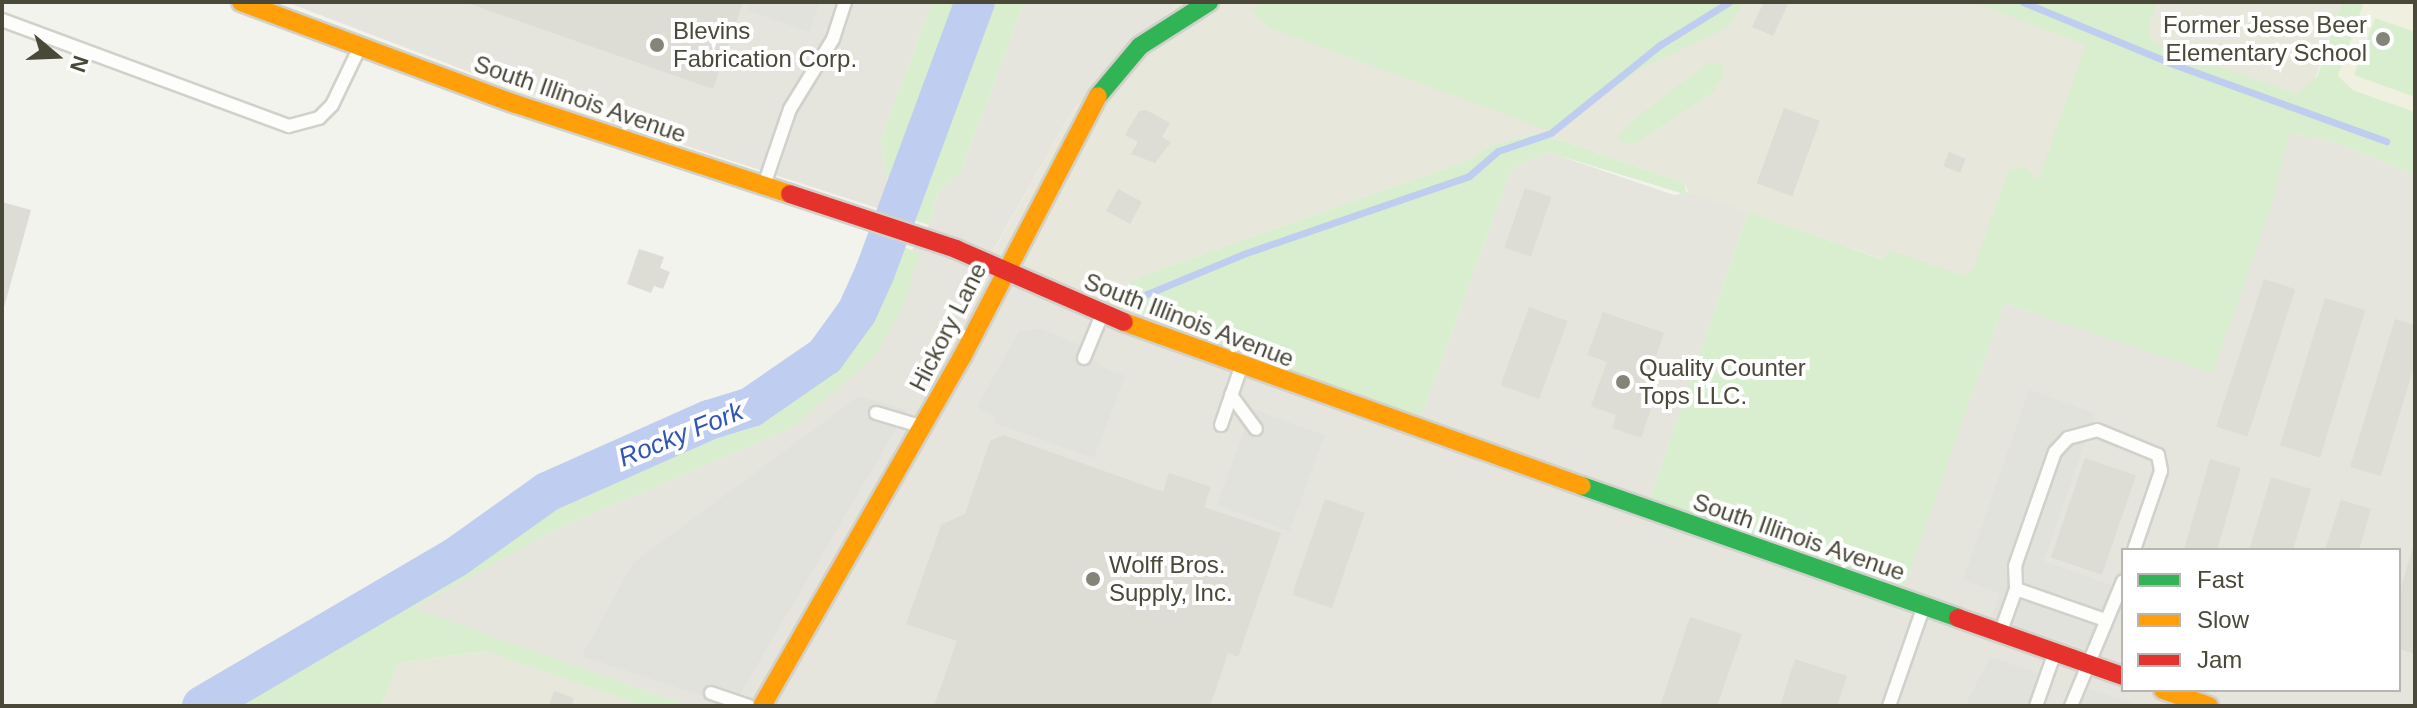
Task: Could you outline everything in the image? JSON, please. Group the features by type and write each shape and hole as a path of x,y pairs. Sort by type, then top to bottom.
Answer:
{"main road":[{"name":"South Illinois Avenue","path":"241,2 266,6 360,46 516,104 945,245 1102,314 1241,367 2121,675"},
{"name":"Hickory Lane","path":"762,706 923,427 1069,139 1105,85 1163,27 1209,2"},
{"path":"2169,692 2209,706"}],"lane":[{"path":"764,185 790,109 833,39 845,2"},
{"path":"2,20 289,126 319,118 332,105 360,46"},
{"path":"1084,358 1102,314"},
{"path":"1221,425 1241,367"},
{"path":"1231,395 1256,429"},
{"path":"876,413 923,427"},
{"path":"2000,633 2016,589 2015,566 2055,452 2083,431 2097,430 2158,455 2161,471 2135,548"},
{"path":"2071,706 2102,619 2114,607 2121,587"},
{"path":"2016,589 2102,619"},
{"path":"1889,706 1923,606"},
{"path":"2036,706 2055,652"},
{"path":"711,693 749,706"}],"shaded area":[{"path":"286,2 932,2 881,140 889,187 880,209 532,96"},
{"path":"749,2 820,2 809,32 746,10"},
{"path":"1024,2 1179,2 1072,111 993,251 1111,304 1421,417 1511,169 1545,153 1554,154 1674,195 1688,192 1748,212 1650,499 1904,587 2004,303 2213,372 2272,202 2289,133 2332,141 2415,175 2415,706 688,706 412,608 557,529 791,428 929,225 938,192 960,173"},
{"path":"1179,2 2342,2 2213,373 1688,192 1684,183 1539,133 1494,144 1464,162 1145,275 1124,309 993,252 1072,111"},
{"name":"Former Jesse Beer Elementary School","path":"2364,2 2415,2 2415,112 2342,85 2338,76"},
{"path":"1042,329 1080,345 1104,368 1125,376 1094,458 994,423 996,417 977,407 1019,331"},
{"path":"2029,390 2095,413 2044,561 2111,585 2088,650 1992,617 2000,593 1963,580"},
{"path":"859,396 907,410 733,706 582,656 633,563"},
{"path":"1252,409 1324,435 1289,531 1217,505"},
{"path":"487,651 644,706 381,706 398,663"},
{"path":"1990,657 2040,674 2029,706 1965,706"},
{"path":"2087,688 2140,706 2080,706"}],"green space":[{"path":"932,2 1024,2 960,173 938,192 929,225 880,209 889,187 881,140"},
{"path":"1266,2 1744,2 1728,27 1640,69 1553,132 1270,28 1251,10"},
{"path":"1973,2 2157,2 2148,28 2153,43 2296,94 2317,77 2342,2 2364,2 2338,76 2353,90 2415,112 2415,175 2332,141 2289,133 2272,202 2213,373 2004,303 1904,588 1650,499 1748,212 1881,259 1891,251 1964,276 1973,270 2009,170 2025,167 2038,181 2086,45"},
{"path":"2375,18 2415,32 2415,97 2354,75"},
{"path":"1709,62 1722,64 1723,75 1713,92 1634,144 1621,142 1618,136 1632,121"},
{"path":"1539,133 1684,183 1687,195 1554,154 1545,153 1511,169 1421,417 1124,309 1123,289 1145,275 1464,162 1494,144"},
{"path":"886,241 920,253 902,308 874,357 791,428 557,529 413,608 688,706 644,706 486,651 398,663 381,706 202,706 456,557 547,492 709,420 751,407 786,387 825,356 857,312"}],"building":[{"name":"Blevins Fabrication Corp.","path":"464,2 743,2 713,89"},
{"path":"1764,2 1788,4 1773,36 1752,27"},
{"path":"1784,108 1820,121 1792,196 1757,183"},
{"path":"1146,110 1170,123 1162,137 1171,142 1155,163 1131,154 1138,142 1125,135 1139,111"},
{"path":"1949,152 1966,159 1960,173 1943,166"},
{"path":"1525,188 1551,197 1531,257 1504,248"},
{"path":"1118,189 1142,202 1130,224 1106,211"},
{"path":"2,202 31,210 3,311 2,311"},
{"path":"639,249 664,257 660,268 670,272 663,289 654,286 651,293 627,284"},
{"path":"2264,279 2295,289 2247,437 2216,426"},
{"path":"2325,298 2365,310 2320,458 2280,445"},
{"path":"1529,307 1568,321 1539,399 1501,385"},
{"name":"Quality Counter Tops LLC.","path":"1603,312 1664,333 1640,402 1652,406 1641,438 1612,428 1616,415 1591,406 1607,362 1587,355"},
{"path":"2395,319 2415,325 2415,363 2381,476 2350,467"},
{"name":"Wolff Bros. Supply, Inc.","path":"1003,435 1163,492 1169,473 1211,487 1204,507 1281,533 1238,657 1228,653 1210,706 934,706 957,641 906,624 941,525 965,514 990,441"},
{"path":"2085,458 2136,476 2102,575 2051,557"},
{"path":"2210,459 2241,468 2218,548 2184,548"},
{"path":"2271,477 2311,489 2294,548 2250,548"},
{"path":"1325,499 1365,513 1332,608 1292,594"},
{"path":"2341,500 2371,509 2360,548 2326,548"},
{"path":"2415,544 2415,654 2401,650 2401,587"},
{"path":"1690,617 1742,634 1717,706 1660,706"},
{"path":"1795,659 1847,676 1837,706 1780,706"},
{"path":"554,691 574,698 572,706 549,706"}],"waterway":[{"name":"Rocky Fork","path":"202,706 456,557 547,492 709,420 751,407 825,356 857,312 875,272 975,2"},
{"path":"1552,132 1660,45 1729,2"},
{"path":"2023,2 2170,63 2386,141"},
{"path":"1123,304 1246,253 1469,176 1498,151 1551,133"}],"traffic: fast":[{"path":"1098,96 1140,46 1209,2"},
{"path":"1582,486 1958,618"}],"traffic: slow":[{"path":"241,2 516,104 790,194"},
{"path":"762,706 962,357 1098,96"},
{"path":"1124,322 1582,486"},
{"path":"2169,692 2209,706"}],"traffic: jam":[{"path":"790,194 956,249 1124,322"},
{"path":"1958,618 2121,675"}],"place":[{"name":"Former Jesse Beer Elementary School","path":"2383,39"},
{"name":"Blevins Fabrication Corp.","path":"657,45"},
{"name":"Quality Counter Tops LLC.","path":"1623,382"},
{"name":"Wolff Bros. Supply, Inc.","path":"1093,579"}]}
